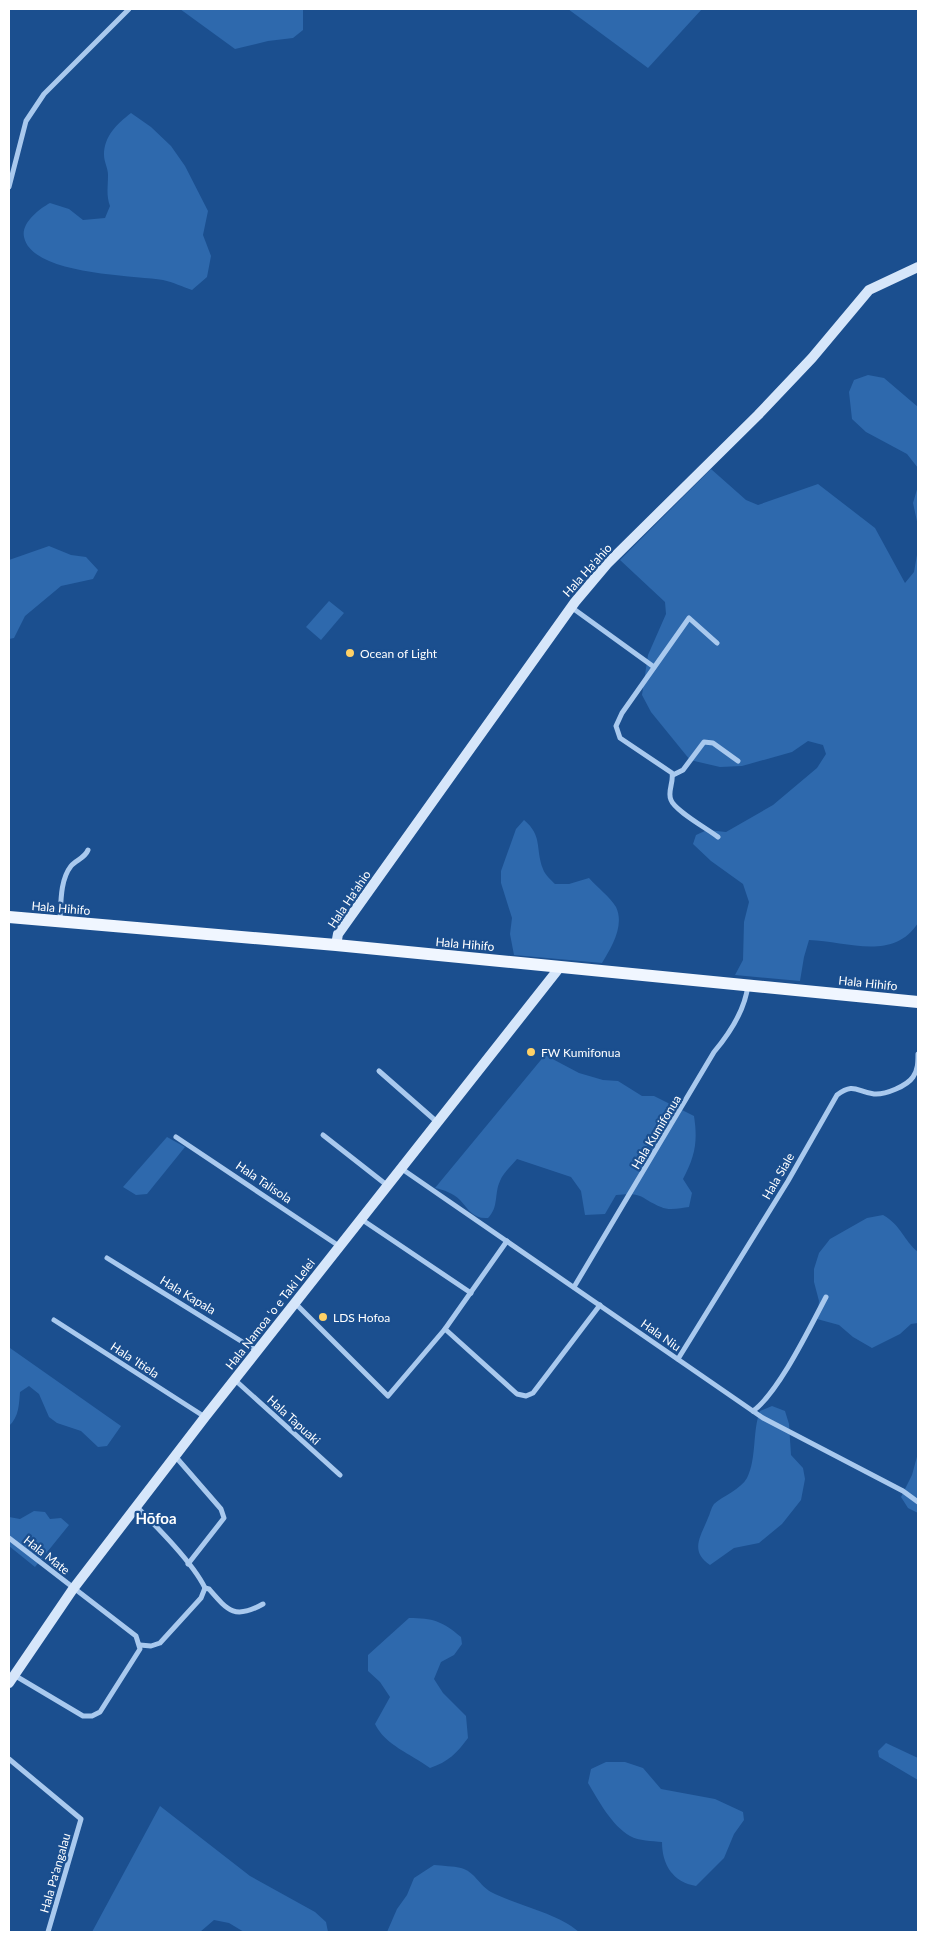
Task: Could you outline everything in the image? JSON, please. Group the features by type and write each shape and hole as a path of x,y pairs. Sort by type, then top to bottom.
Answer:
{"main road":[{"name":"Hala Hihifo","path":"9,917 748,984 918,1002"}],"street":[{"path":"9,187 26,121 44,94 129,9"},
{"name":"Hala Ha'ahio","path":"336,946 338,934 571,607 607,564 758,415 812,358 869,290 918,268"},
{"path":"571,607 654,667"},
{"path":"672,776 620,738 616,726 622,713 689,618 717,643"},
{"path":"672,776 683,770 704,742 713,743 738,761"},
{"path":"672,776 670,793 674,806 718,837"},
{"path":"60,921 66,875 71,866 86,854 88,850"},
{"name":"Hala Namoa 'o e Taki Lelei","path":"12,1679 73,1589 205,1416 560,967"},
{"name":"Hala Kumifonua","path":"574,1287 714,1052 726,1038 746,1000 748,984"},
{"name":"Hala Siale","path":"678,1359 783,1189 837,1095 846,1088 857,1088 873,1094 885,1093 912,1079 917,1070 918,1054"},
{"path":"379,1072 438,1122"},
{"path":"323,1136 388,1186"},
{"name":"Hala Talisola","path":"176,1137 340,1246"},
{"name":"Hala Niu","path":"402,1169 754,1411 903,1491 918,1502"},
{"path":"362,1219 471,1293"},
{"path":"295,1303 388,1396 445,1329 507,1241"},
{"name":"Hala Kapala","path":"107,1258 258,1351"},
{"path":"754,1411 768,1397 826,1297"},
{"path":"445,1329 517,1394 526,1396 533,1393 600,1305"},
{"name":"Hala 'Itiela","path":"54,1320 205,1416"},
{"name":"Hala Tapuaki","path":"235,1380 340,1475"},
{"path":"175,1456 221,1509 224,1518 188,1564"},
{"path":"12,1679 83,1716 92,1716 100,1712 140,1649 140,1645 152,1646 160,1643 201,1598 204,1588 200,1578 137,1507"},
{"name":"Hala Mate","path":"9,1538 136,1636 140,1645"},
{"path":"204,1588 209,1589 226,1608 238,1613 250,1611 263,1604"},
{"name":"Hala Pa'angalau","path":"9,1759 81,1819 48,1932"}],"shaded area":[{"path":"180,9 303,9 303,30 293,38 268,41 235,49"},
{"path":"568,9 702,9 648,68"},
{"path":"131,113 151,127 171,146 185,166 208,211 203,235 211,256 207,277 192,290 163,280 85,271 63,266 45,259 31,250 24,237 25,227 28,222 36,213 50,203 69,209 83,220 105,218 110,206 108,175 104,158 106,142 112,131"},
{"path":"868,375 884,378 918,407 918,468 907,454 866,432 852,419 849,392 854,380"},
{"path":"711,469 746,500 758,505 818,484 875,528 905,583 914,572 918,549 918,923 908,935 896,942 882,946 809,940 800,981 735,975 743,960 744,922 749,902 743,884 711,861 693,844 696,835 707,830 726,832 773,805 817,768 826,754 823,745 808,741 792,752 742,766 720,767 690,760 651,712 642,695 648,655 666,614 665,602 620,560"},
{"path":"918,486 918,526 913,503"},
{"path":"49,546 71,555 86,557 98,570 93,579 61,586 25,616 14,638 9,639 9,560"},
{"path":"329,601 344,613 321,640 306,627"},
{"path":"524,820 534,831 544,871 555,884 569,884 589,878 616,907 619,922 618,929 613,944 602,963 514,955 510,934 512,918 501,883 501,871 516,829"},
{"path":"545,1055 579,1073 603,1080 618,1081 642,1096 654,1096 694,1116 696,1134 694,1149 683,1179 692,1193 689,1207 668,1209 654,1204 641,1196 625,1194 616,1195 605,1214 585,1215 581,1191 571,1177 517,1159 501,1178 494,1209 488,1218 475,1215 454,1195 435,1188"},
{"path":"167,1137 185,1147 147,1194 136,1195 123,1187"},
{"path":"883,1215 898,1228 918,1252 918,1323 911,1324 900,1334 872,1348 853,1337 839,1325 817,1319 819,1301 814,1282 814,1269 819,1253 830,1239 867,1218"},
{"path":"10,1348 121,1426 107,1446 98,1447 81,1431 57,1423 49,1417 39,1394 29,1386 20,1392 17,1414 9,1426"},
{"path":"772,1406 785,1411 789,1424 791,1455 803,1468 805,1479 801,1500 782,1524 759,1543 734,1548 710,1565 704,1560 698,1549 702,1531 714,1504 741,1486 747,1478 752,1462 760,1411"},
{"path":"918,1453 918,1513 908,1508 901,1497 912,1475"},
{"path":"34,1511 45,1512 50,1519 61,1518 69,1525 35,1567 9,1546 9,1517 20,1519"},
{"path":"409,1618 431,1620 443,1624 461,1637 462,1644 454,1655 441,1662 434,1679 443,1693 466,1716 468,1738 452,1756 430,1768 385,1738 375,1724 390,1697 380,1682 368,1671 368,1655"},
{"path":"886,1743 918,1758 918,1780 879,1757 878,1751"},
{"path":"606,1762 625,1762 643,1768 661,1789 715,1799 743,1812 744,1820 734,1834 724,1858 696,1886 681,1881 670,1871 664,1858 662,1842 641,1840 630,1836 617,1826 606,1812 588,1783 591,1769"},
{"path":"160,1806 250,1876 315,1912 326,1922 328,1932 244,1932 229,1923 214,1920 200,1932 92,1932"},
{"path":"434,1865 466,1870 491,1892 560,1920 579,1932 387,1932 414,1878"}],"place":[{"name":"Ocean of Light","path":"350,653"},
{"name":"FW Kumifonua","path":"531,1052"},
{"name":"LDS Hofoa","path":"323,1317"}],"district":[{"name":"Hōfoa","path":"156,1518"}]}
